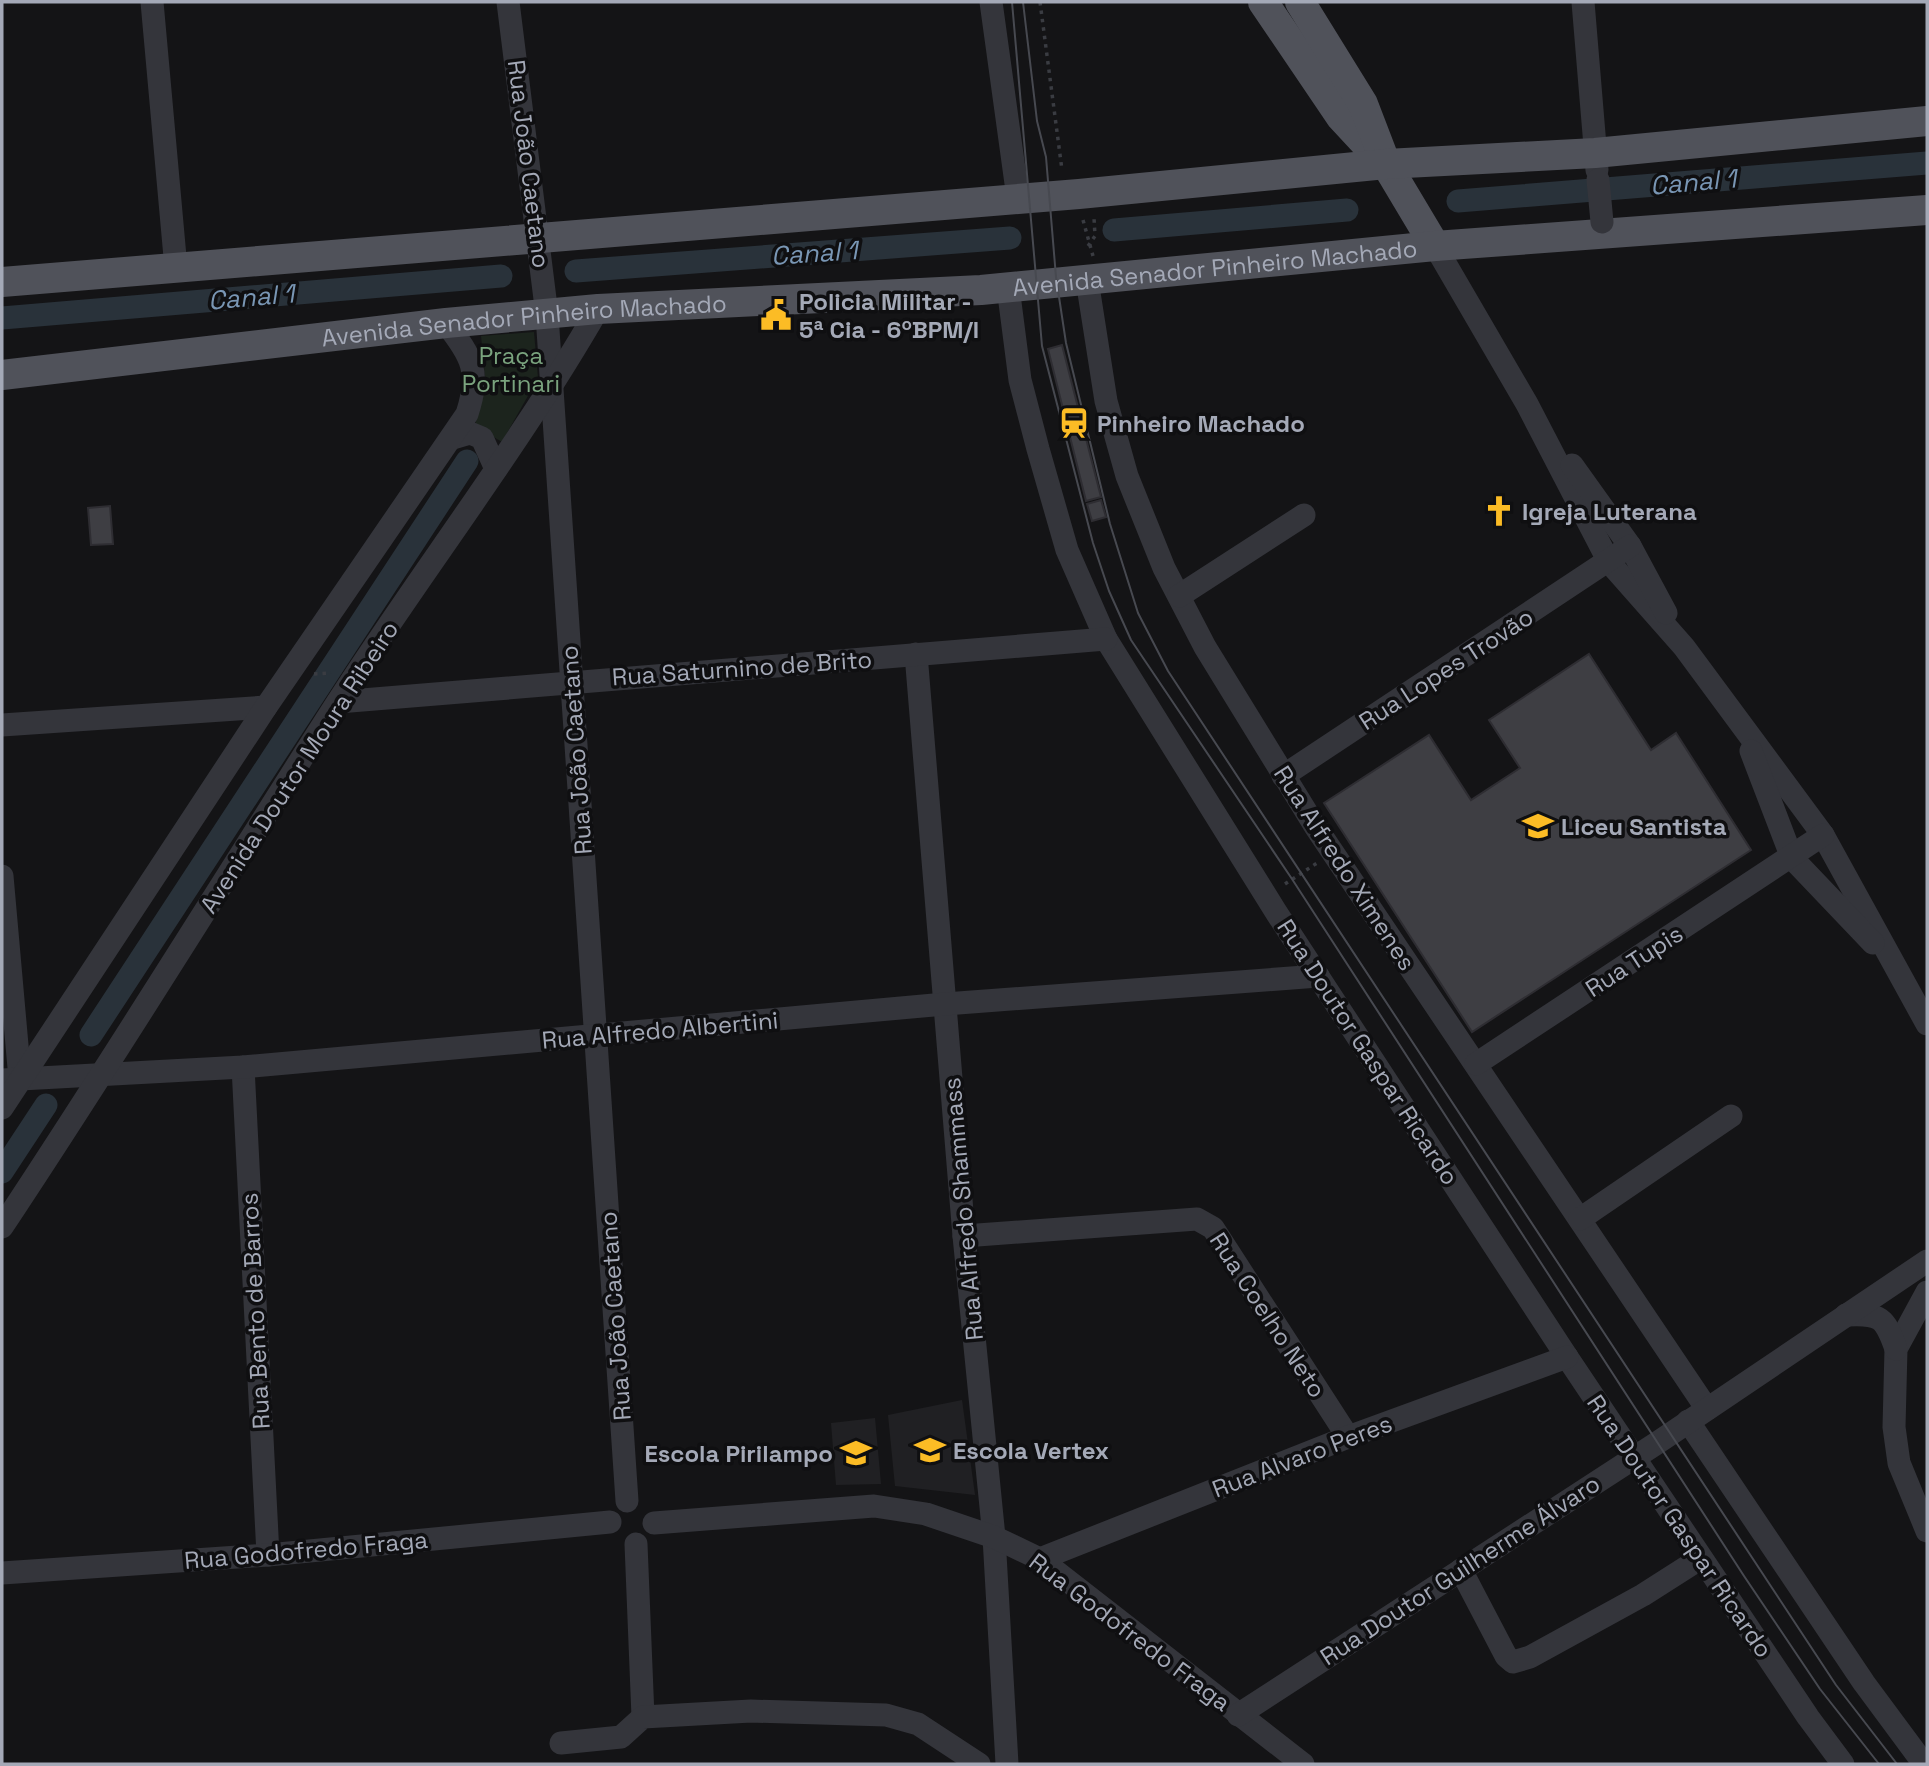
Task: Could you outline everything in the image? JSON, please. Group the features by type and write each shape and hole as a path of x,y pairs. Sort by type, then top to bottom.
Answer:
{"main road":[{"path":"1263,2 1341,117 1385,164"},
{"path":"1300,2 1363,104 1385,164 1435,246"},
{"path":"2,282 539,244 1017,198 1081,206 1385,164 1597,167 1927,121"},
{"name":"Avenida Senador Pinheiro Machado","path":"2,375 446,324 546,309 598,309 1008,288 1093,270 1435,246 1603,228 1927,210"}],"street":[{"path":"152,2 176,268"},
{"name":"Rua João Caetano","path":"508,2 546,309 627,1501"},
{"path":"991,2 1017,198"},
{"path":"1583,2 1603,228"},
{"path":"1435,246 1527,404 1609,562 1684,647 1823,835 1927,1024"},
{"name":"Rua Alfredo Ximenes","path":"1093,270 1105,401 1127,476 1139,510 1205,647 1283,776 1580,1219 1864,1683 1924,1764"},
{"name":"Rua Doutor Gaspar Ricardo","path":"1008,288 1020,380 1044,473 1067,550 1106,639 1318,976 1567,1357 1843,1764"},
{"name":"Avenida Doutor Moura Ribeiro","path":"2,1227 95,1075 338,702 552,389 598,309"},
{"path":"2,1108 18,1079 265,707 467,414 475,390 474,369 464,348 446,324"},
{"path":"1527,404 1630,545 1684,647"},
{"path":"453,438 470,433 482,438 496,469"},
{"path":"1179,596 1304,515"},
{"name":"Rua Lopes Trovão","path":"1283,776 1609,562 1630,545"},
{"name":"Rua Saturnino de Brito","path":"338,702 1106,639"},
{"name":"Rua Alfredo Shammass","path":"916,654 964,1236 994,1537 1007,1764"},
{"path":"2,725 265,707"},
{"path":"1740,724 1792,858 1894,966"},
{"name":"Rua Tupis","path":"1476,1064 1792,858 1823,835"},
{"path":"2,876 18,1079"},
{"name":"Rua Alfredo Albertini","path":"18,1079 243,1067 945,1004 1318,976"},
{"name":"Rua Bento de Barros","path":"243,1067 268,1555"},
{"path":"1580,1219 1731,1116"},
{"name":"Rua Coelho Neto","path":"964,1236 1197,1219 1213,1228 1348,1437"},
{"name":"Rua Doutor Guilherme Álvaro","path":"1238,1714 1698,1415 1927,1261"},
{"path":"1896,1349 1927,1292"},
{"path":"1846,1315 1872,1314 1882,1319 1896,1349 1894,1427 1899,1463 1927,1531"},
{"name":"Rua Alvaro Peres","path":"1040,1559 1348,1437 1567,1357"},
{"path":"627,1501 646,1505 654,1523 649,1536 636,1544 618,1539 610,1522 615,1508 627,1501"},
{"name":"Rua Godofredo Fraga","path":"654,1523 874,1506 926,1514 994,1537 1040,1559 1303,1764"},
{"name":"Rua Godofredo Fraga","path":"2,1573 268,1555 610,1522"},
{"path":"636,1544 643,1717"},
{"path":"1461,1570 1506,1656 1513,1662 1530,1657 1701,1558"},
{"path":"561,1743 621,1737 643,1717 751,1711 886,1715 918,1724 979,1764"}],"path":[{"path":"1040,2 1063,180 1095,221 1095,236 1088,246"},
{"path":"1081,206 1093,270"},
{"path":"289,675 358,672"},
{"path":"1287,895 1282,886 1317,863 1311,854"}],"shaded area":[{"name":"Escola Vertex","path":"962,1400 975,1495 895,1486 888,1415"},
{"name":"Escola Pirilampo","path":"875,1418 881,1484 836,1485 831,1423"}],"green space":[{"name":"Praça Portinari","path":"534,332 538,378 502,442 475,426 485,377 481,336"}],"building":[{"name":"Pinheiro Machado","path":"1062,345 1101,497 1086,501 1048,349"},
{"path":"1101,500 1106,517 1092,521 1087,504"},
{"path":"110,506 113,544 91,545 88,508"},
{"name":"Liceu Santista","path":"1589,654 1651,750 1676,733 1751,850 1472,1032 1324,803 1429,735 1471,800 1520,768 1489,720"}],"waterway":[{"name":"Canal 1","path":"1458,201 1927,163"},
{"name":"Canal 1","path":"1114,230 1347,210"},
{"name":"Canal 1","path":"576,271 1010,238"},
{"name":"Canal 1","path":"2,318 501,276"},
{"path":"91,1035 467,461"},
{"path":"2,1172 46,1105"}],"tram line":[{"path":"1012,2 1042,346 1093,543 1109,591 1131,640 1292,879 1744,1576 1820,1689 1879,1764"},
{"path":"1023,2 1037,121 1046,157 1056,277 1066,343 1110,524 1138,613 1168,671 1836,1685 1897,1764"}],"place":[{"name":"Policia Militar - 5ª Cia - 6ºBPM/I","path":"776,315"},
{"name":"Pinheiro Machado","path":"1074,423"},
{"name":"Igreja Luterana","path":"1499,511"},
{"name":"Liceu Santista","path":"1538,826"},
{"name":"Escola Vertex","path":"930,1450"},
{"name":"Escola Pirilampo","path":"856,1453"}]}
